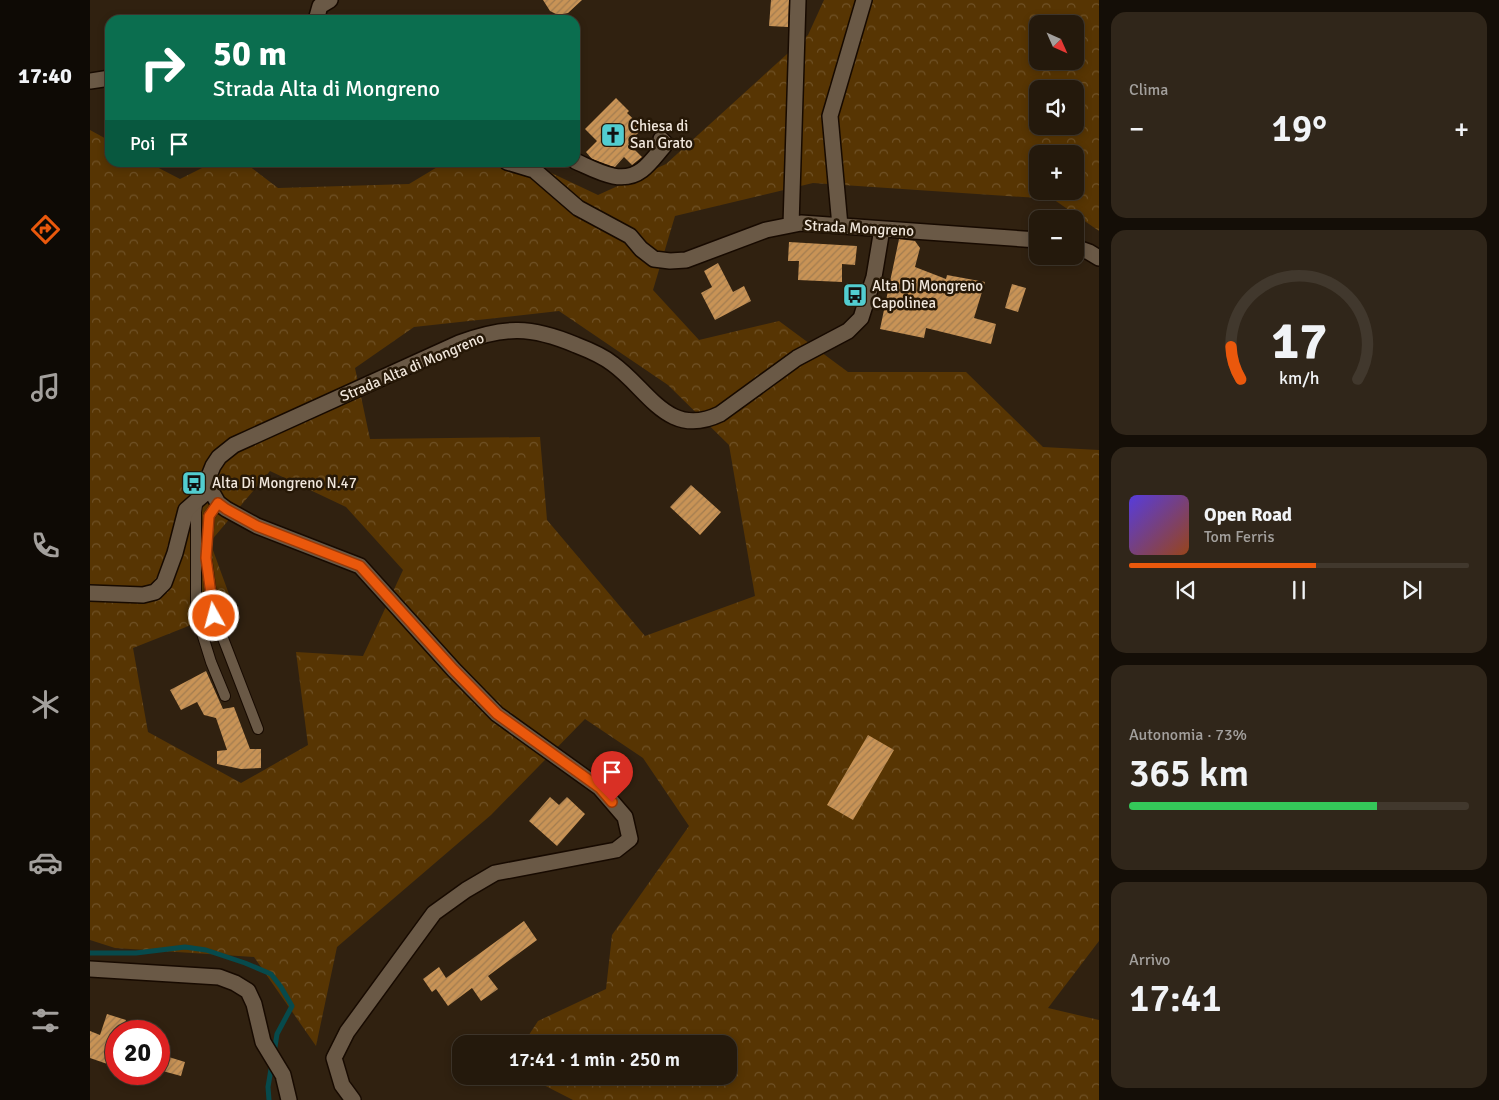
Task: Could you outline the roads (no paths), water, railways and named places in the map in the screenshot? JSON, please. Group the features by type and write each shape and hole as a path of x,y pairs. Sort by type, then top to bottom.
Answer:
{"street":[{"path":"317,15 320,6 330,0"},
{"path":"791,225 798,0"},
{"path":"840,226 830,116 864,0"},
{"path":"90,81 105,79"},
{"path":"580,163 605,175 630,177 643,169 664,146 665,143 661,139"},
{"name":"Strada Mongreno","path":"524,167 534,170 578,208 630,236 641,249 654,259 686,260 766,230 801,223 1029,239"},
{"name":"Strada Alta di Mongreno","path":"90,593 143,596 155,592 164,583 175,553 186,510 204,493 213,466 219,457 234,446 459,343 484,334 530,331 556,336 586,349 613,364 665,412 682,420 697,422 708,420 720,414 797,358 848,331 860,318 874,277 882,229"},
{"path":"1084,250 1099,258"},
{"path":"204,493 226,509 257,526 360,566 454,670 497,714 600,788 625,817 630,839 616,850 589,857 496,873 466,890 434,913 347,1032 334,1058 342,1085 353,1100"},
{"path":"90,970 218,977 248,990 254,1004 263,1042 283,1076 290,1100"}],"lane":[{"path":"204,493 196,512 196,614 211,662 225,696"},
{"path":"218,503 209,516 206,558 214,616 258,729"}],"waterway":[{"path":"90,953 136,953 185,947 206,950 271,974 292,1006 277,1034 274,1053"},
{"path":"269,1100 268,1087 272,1063"}],"place":[{"name":"Chiesa di San Grato","path":"613,135"},
{"name":"Alta Di Mongreno Capolinea","path":"855,295"},
{"name":"Alta Di Mongreno N.47","path":"194,483"}]}
